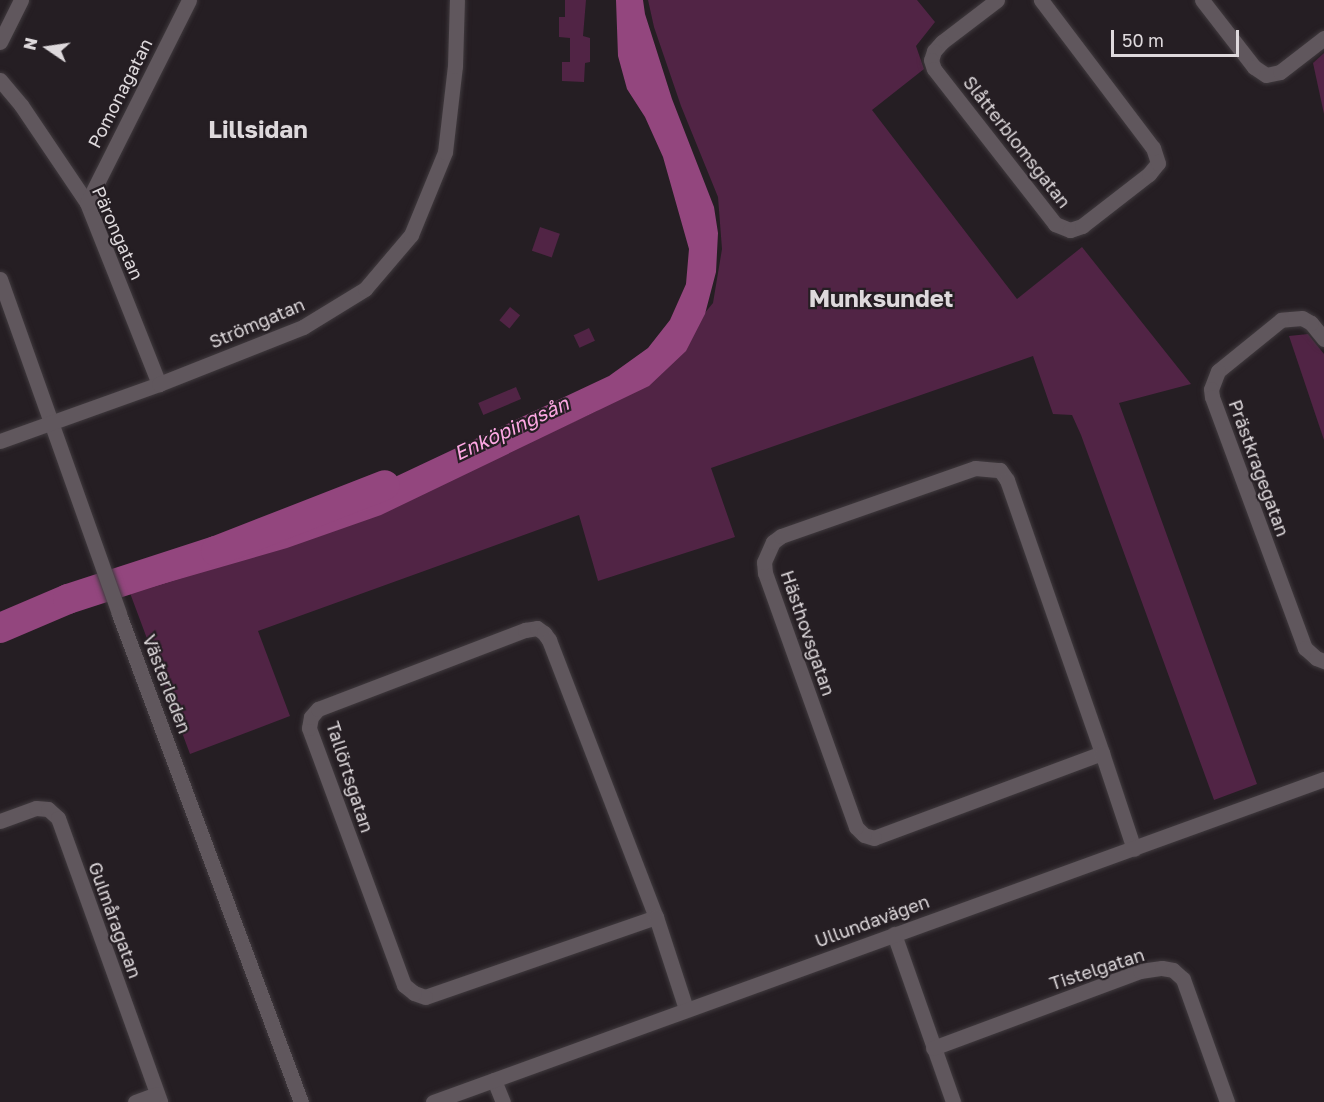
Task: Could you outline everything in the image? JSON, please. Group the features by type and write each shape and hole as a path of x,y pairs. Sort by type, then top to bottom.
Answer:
{"street":[{"path":"0,42 21,0"},
{"name":"Pomonagatan","path":"87,203 189,0"},
{"name":"Strömgatan","path":"0,441 52,420 159,384 303,327 365,289 411,235 445,152 455,66 457,0"},
{"name":"Slåtterblomsgatan","path":"997,0 942,42 934,51 931,60 934,69 1055,224 1070,230 1082,226 1149,174 1158,163 1152,148 1041,0"},
{"path":"1202,0 1254,67 1266,75 1280,72 1324,38"},
{"name":"Pärongatan","path":"0,80 21,105 87,203 159,384"},
{"name":"Västerleden","path":"0,279 52,420 119,614 302,1102"},
{"name":"Prästkragegatan","path":"1324,339 1311,323 1302,318 1281,320 1218,371 1211,389 1305,648 1316,658 1324,661"},
{"name":"Hästhovsgatan","path":"1102,753 874,838 864,835 856,827 765,573 764,562 773,542 781,536 975,468 1000,471 1007,480 1102,753 1134,849"},
{"name":"Tallörtsgatan","path":"657,917 425,997 414,993 404,985 309,728 311,717 318,709 525,630 537,628 549,640 657,917 686,1009"},
{"name":"Ullundavägen","path":"433,1102 1324,779"},
{"name":"Gulmåragatan","path":"0,821 36,808 48,809 58,818 159,1098 135,1102"},
{"path":"894,934 953,1102"},
{"name":"Tistelgatan","path":"933,1048 1140,971 1162,968 1173,970 1183,979 1227,1102"},
{"path":"494,1080 503,1102"}],"shaded area":[{"path":"565,0 586,0 583,36 590,38 590,62 585,63 584,82 562,81 562,62 570,62 570,38 559,37 559,17 565,17"},
{"path":"648,0 917,0 935,22 916,46 924,69 872,110 1017,299 1082,247 1191,384 1119,403 1257,784 1214,800 1081,435 1072,415 1053,414 1033,356 711,468 735,537 598,581 579,515 258,631 290,716 190,754 130,593 320,530 439,484 597,411 660,367 713,303 722,249 718,197 681,106 654,27"},
{"path":"1324,53 1324,114 1313,63"},
{"path":"540,227 560,234 552,257 532,251"},
{"path":"510,307 520,315 509,328 499,320"},
{"path":"589,328 595,341 580,348 574,335"},
{"path":"1308,334 1324,354 1324,440 1289,336"},
{"path":"516,387 521,399 483,415 478,403"}],"water":[{"path":"616,0 643,0 645,14 672,99 714,207 718,233 716,272 705,314 686,351 649,386 381,515 287,548 138,591 131,575 276,533 609,376 648,348 670,320 686,284 689,249 663,157 645,117 627,89 618,56"}],"waterway":[{"name":"Enköpingsån","path":"0,628 68,599 216,551 385,485"}],"district":[{"name":"Lillsidan","path":"258,129"},
{"name":"Munksundet","path":"881,298"}]}
